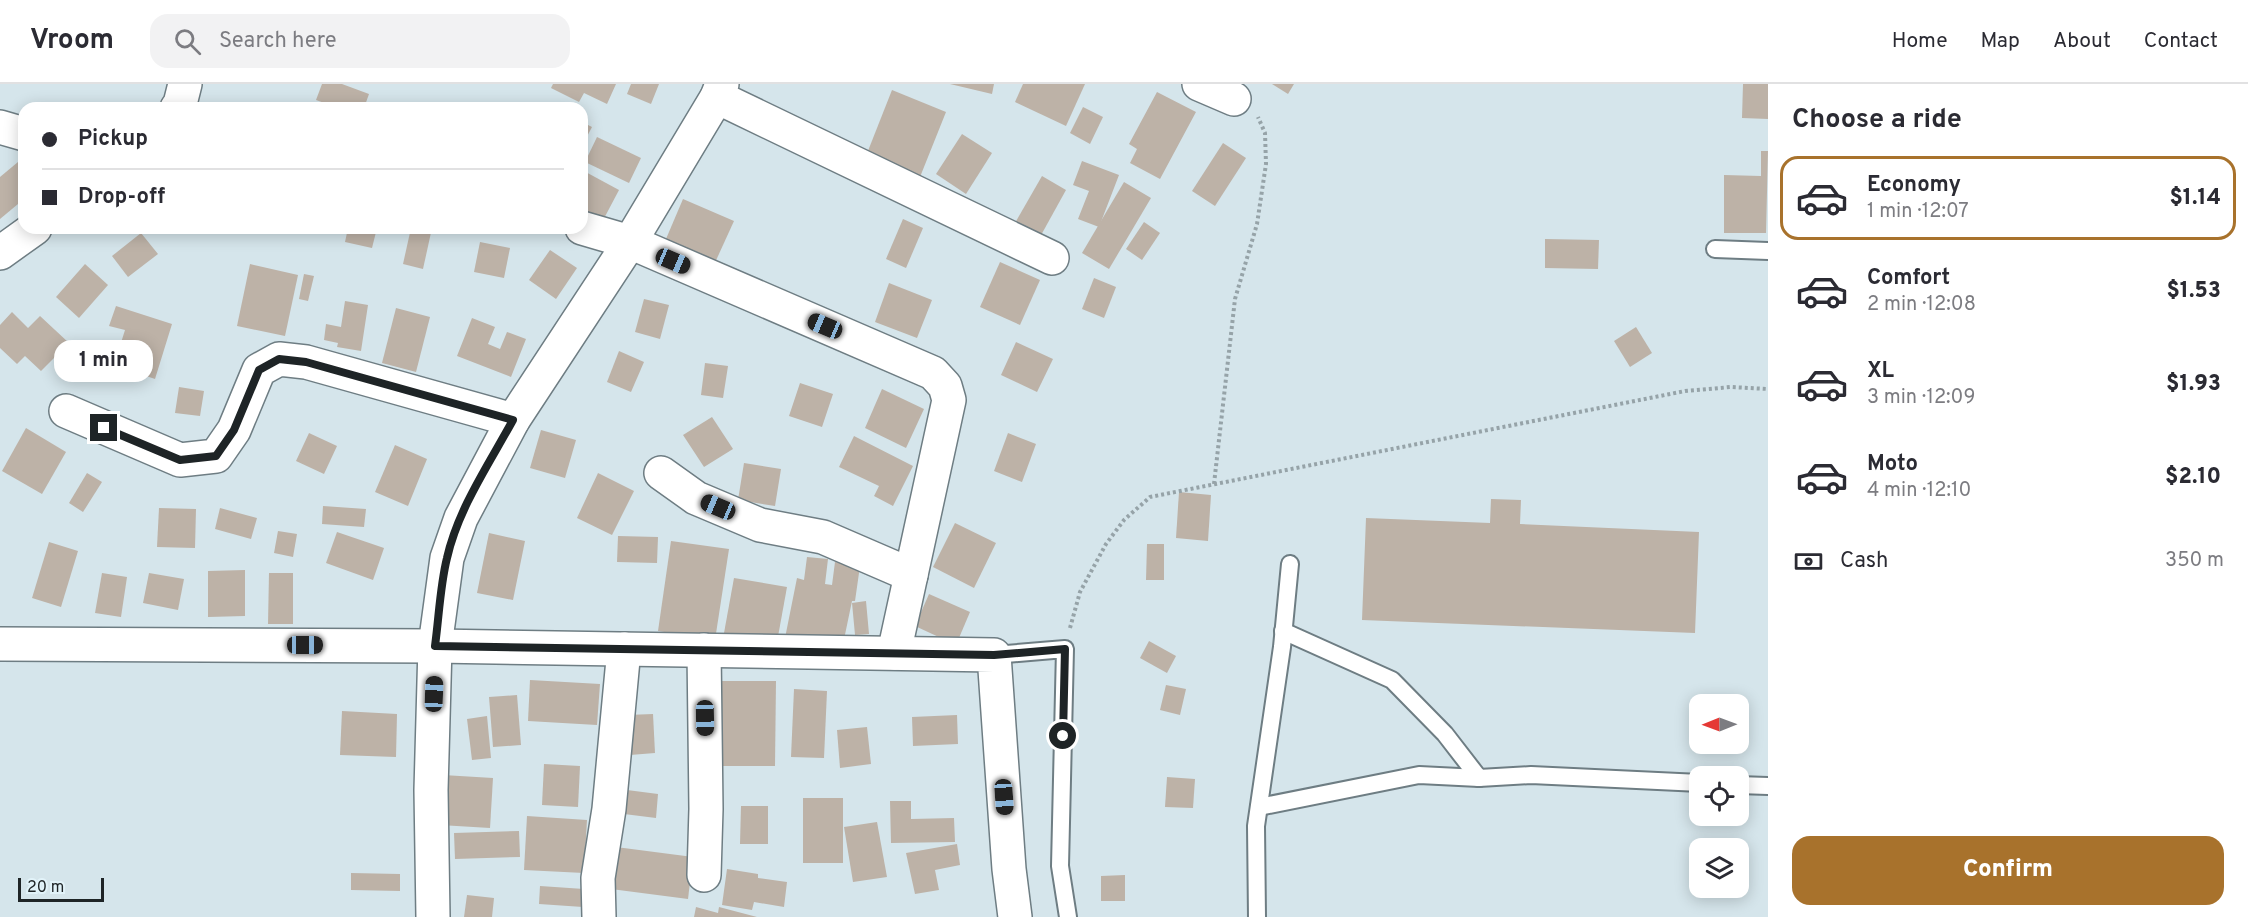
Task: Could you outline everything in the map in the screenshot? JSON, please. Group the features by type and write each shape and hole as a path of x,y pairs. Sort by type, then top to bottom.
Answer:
{"street":[{"path":"1199,84 1234,99"},
{"path":"433,917 431,790 435,646 447,558 461,518 513,420 630,242 720,91 1052,258"},
{"path":"0,127 18,132"},
{"path":"588,230 630,242 933,373 945,386 949,400 894,653"},
{"path":"0,253 27,234"},
{"path":"66,411 180,460 216,456 234,430 259,370 279,359 306,362 513,420"},
{"path":"661,473 696,498 760,525 823,537 911,575"},
{"path":"0,644 435,646 994,655 1009,869 1015,917"},
{"path":"599,917 598,878 609,809 624,649"},
{"path":"704,650 706,809 704,875"}],"lane":[{"path":"1715,249 1768,251"},
{"path":"1257,917 1256,826 1290,564"},
{"path":"1283,631 1392,680 1445,734 1479,778"},
{"path":"994,655 1065,649 1060,866 1068,917"},
{"path":"1259,807 1419,775 1479,778 1531,775 1689,782"},
{"path":"1749,785 1768,786"}],"path":[{"path":"1214,484 1235,299 1257,224 1266,164 1265,133 1258,117 1234,99"},
{"path":"1065,649 1080,592 1106,544 1124,520 1150,496 1685,391 1731,387 1768,389"}],"building":[{"path":"322,84 342,84 369,94 366,102 316,100"},
{"path":"553,84 616,84 607,104 584,93 579,102 551,88"},
{"path":"631,84 659,84 651,104 627,94"},
{"path":"950,84 994,84 992,94"},
{"path":"1023,84 1085,84 1066,126 1015,102"},
{"path":"1272,84 1294,84 1288,94"},
{"path":"1743,84 1768,84 1768,119 1742,118"},
{"path":"892,90 946,112 918,182 864,161"},
{"path":"1157,92 1196,112 1160,179 1130,163 1137,149 1129,144"},
{"path":"1083,107 1103,117 1090,144 1070,133"},
{"path":"962,134 992,153 966,194 936,174"},
{"path":"597,137 641,158 629,183 588,163 588,156"},
{"path":"1223,143 1246,158 1215,206 1192,191"},
{"path":"1761,151 1768,151 1766,233 1724,233 1724,175 1761,176"},
{"path":"1082,161 1119,175 1099,227 1078,219 1089,191 1073,185"},
{"path":"18,162 18,204 0,219 0,177"},
{"path":"588,173 619,190 600,226 588,219"},
{"path":"1042,176 1066,190 1040,237 1015,223"},
{"path":"1124,182 1151,198 1109,269 1082,253"},
{"path":"683,199 734,221 713,267 663,246"},
{"path":"903,219 923,228 906,268 886,259"},
{"path":"1144,222 1160,233 1142,260 1126,249"},
{"path":"140,234 158,254 128,277 112,256"},
{"path":"347,234 376,234 372,248 345,242"},
{"path":"410,234 431,234 423,269 403,264"},
{"path":"1545,239 1599,240 1598,269 1545,268"},
{"path":"480,242 510,248 504,278 474,272"},
{"path":"550,250 577,268 556,299 529,280"},
{"path":"1000,262 1040,280 1020,325 980,307"},
{"path":"85,264 108,285 79,318 56,297"},
{"path":"250,264 298,275 285,336 237,326"},
{"path":"304,274 314,276 308,301 299,299"},
{"path":"1094,278 1116,287 1104,318 1082,309"},
{"path":"889,283 932,300 917,338 875,322"},
{"path":"644,299 669,305 660,339 635,332"},
{"path":"345,301 368,305 361,351 337,347 338,343 324,340 326,324 341,327"},
{"path":"116,306 172,324 155,379 114,365 125,330 109,326"},
{"path":"396,308 430,317 416,372 382,363"},
{"path":"12,312 28,328 40,316 69,343 41,371 25,356 17,364 0,348 0,325"},
{"path":"472,318 495,327 488,344 500,349 507,332 526,339 511,377 457,356"},
{"path":"1636,327 1652,353 1630,367 1614,341"},
{"path":"1016,342 1053,359 1037,392 1001,375"},
{"path":"619,351 644,362 631,392 607,382"},
{"path":"705,363 728,366 723,398 701,395"},
{"path":"800,383 833,394 822,427 789,416"},
{"path":"179,387 204,391 200,416 175,413"},
{"path":"882,389 924,409 906,448 865,428"},
{"path":"712,417 733,449 704,467 683,435"},
{"path":"26,428 66,452 42,494 2,471"},
{"path":"541,430 576,440 565,478 530,468"},
{"path":"309,433 337,446 324,474 296,461"},
{"path":"1008,433 1036,444 1022,482 994,471"},
{"path":"854,436 913,466 893,506 874,496 879,486 839,467"},
{"path":"395,445 427,459 408,506 375,492"},
{"path":"744,463 781,469 775,506 738,500"},
{"path":"87,473 102,482 83,512 69,503"},
{"path":"598,473 634,491 612,535 577,518"},
{"path":"1179,492 1211,495 1208,541 1176,538"},
{"path":"1491,499 1521,500 1520,524 1699,532 1695,633 1362,620 1366,518 1490,523"},
{"path":"323,506 366,509 364,527 322,524"},
{"path":"159,508 196,509 195,548 157,547"},
{"path":"220,508 257,518 251,539 215,529"},
{"path":"955,523 996,543 974,588 933,567"},
{"path":"278,531 297,534 293,557 274,553"},
{"path":"337,532 384,548 373,580 326,563"},
{"path":"489,533 525,541 513,600 477,593"},
{"path":"618,536 658,537 657,563 617,562"},
{"path":"671,541 729,549 715,640 658,631"},
{"path":"49,542 78,551 61,607 32,598"},
{"path":"1147,544 1164,544 1164,580 1146,580"},
{"path":"807,557 828,559 825,584 832,585 835,562 860,566 855,601 852,601 842,649 785,638 797,578 804,580"},
{"path":"245,570 245,616 208,617 208,571"},
{"path":"102,573 127,577 121,617 95,613"},
{"path":"149,573 184,579 178,610 143,603"},
{"path":"269,573 293,573 293,624 268,624"},
{"path":"734,578 787,587 777,642 724,633"},
{"path":"929,594 970,612 956,645 915,626"},
{"path":"866,601 869,634 855,635 852,603"},
{"path":"1149,641 1176,656 1167,673 1140,658"},
{"path":"530,680 600,684 597,725 528,721"},
{"path":"718,681 776,681 775,766 717,766"},
{"path":"1166,685 1186,689 1180,715 1160,710"},
{"path":"794,689 827,691 824,758 791,757"},
{"path":"517,695 521,745 493,747 489,697"},
{"path":"342,711 397,714 396,757 340,755"},
{"path":"653,714 655,753 630,755 627,715"},
{"path":"957,715 958,744 913,746 912,717"},
{"path":"487,716 491,758 472,760 467,719"},
{"path":"867,727 871,764 840,768 837,730"},
{"path":"544,764 580,766 578,807 542,805"},
{"path":"443,775 493,778 490,828 440,825"},
{"path":"1167,777 1195,779 1193,808 1165,807"},
{"path":"627,790 658,794 656,818 624,814"},
{"path":"803,798 843,798 843,863 803,863"},
{"path":"890,801 911,801 911,819 954,818 955,842 891,843"},
{"path":"741,806 768,806 768,844 740,844"},
{"path":"527,816 587,820 584,873 524,870"},
{"path":"877,822 887,877 853,882 844,827"},
{"path":"519,831 520,857 455,859 454,833"},
{"path":"957,844 960,865 935,870 939,890 915,894 906,853"},
{"path":"616,847 693,857 688,899 611,889"},
{"path":"727,869 758,874 758,878 787,882 784,907 754,902 752,910 722,905"},
{"path":"351,873 400,874 400,891 351,890"},
{"path":"1125,875 1125,901 1101,901 1101,876"},
{"path":"540,886 584,889 583,907 539,904"},
{"path":"467,895 494,898 492,917 464,917"},
{"path":"696,907 718,913 719,907 757,917 694,917"}],"route":[{"path":"104,428 180,460 216,456 234,430 259,370 279,359 306,362 513,420 461,518 447,558 435,646 994,655 1065,649 1063,736"}]}
